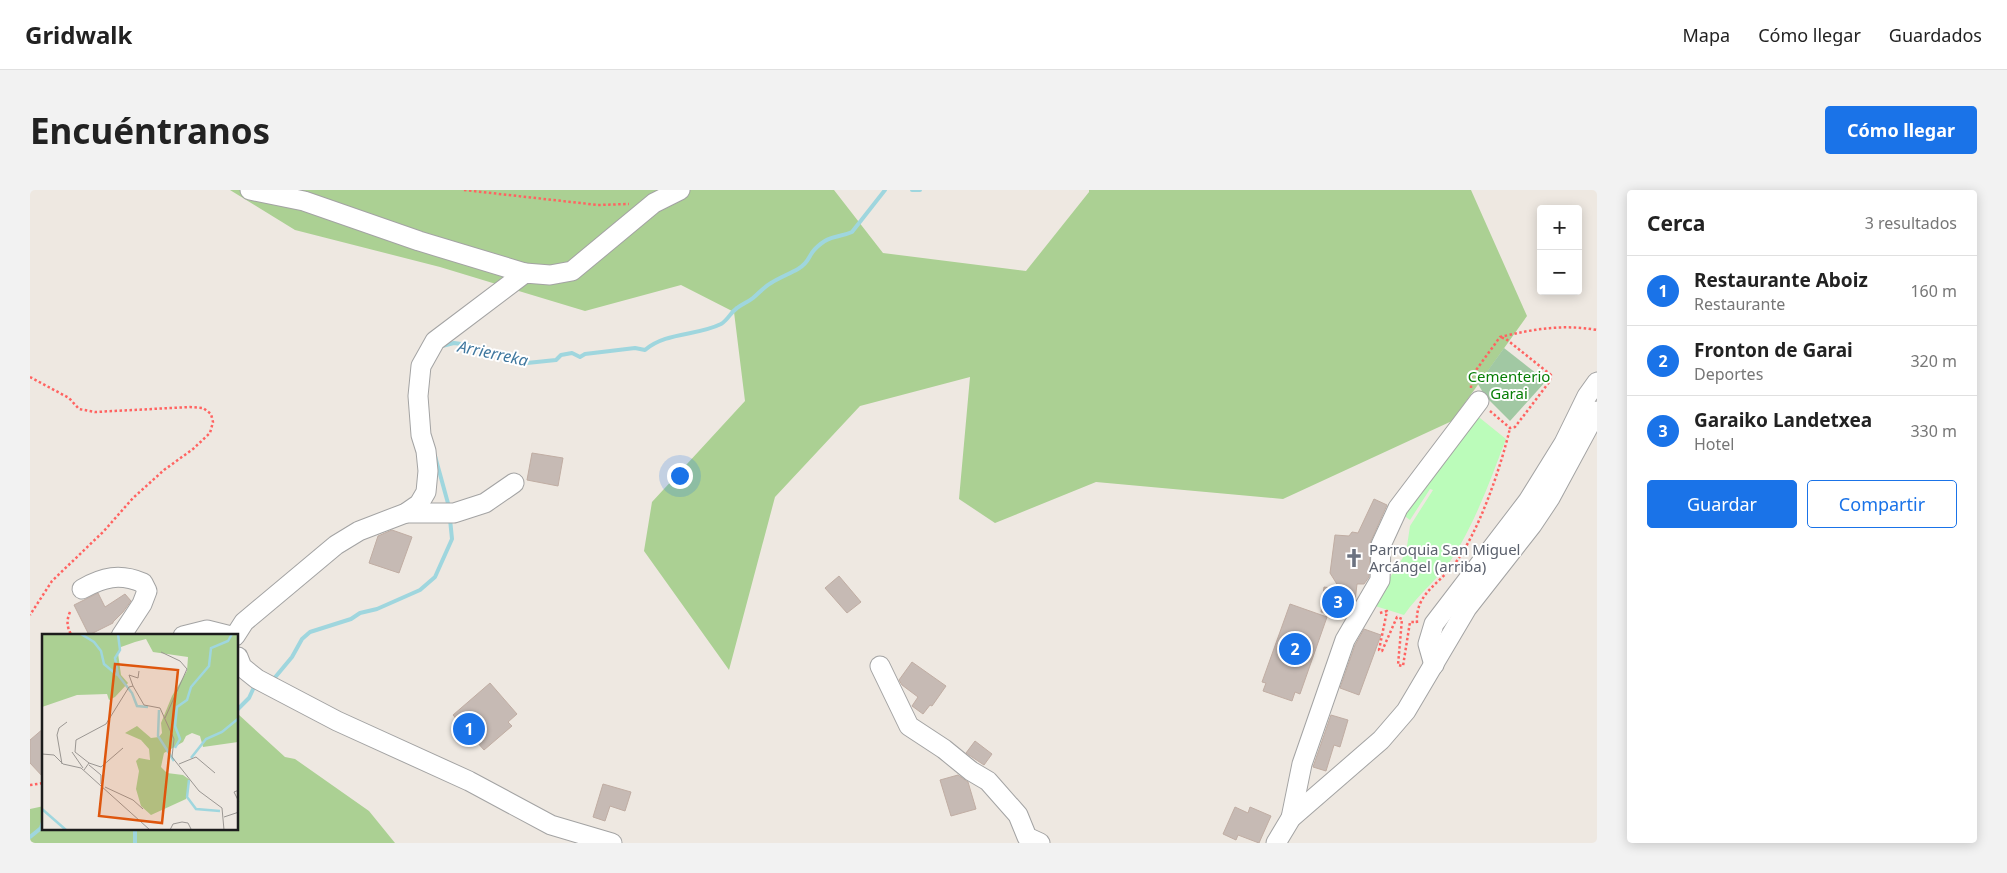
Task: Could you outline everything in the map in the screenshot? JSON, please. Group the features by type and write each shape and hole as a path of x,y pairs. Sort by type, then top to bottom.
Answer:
{"street":[{"path":"250,190 304,201 419,241 525,273 550,275 572,271 654,203 680,190"},
{"path":"235,634 244,622 336,545 359,531 406,513 419,504 426,492 428,471 421,434 418,396 421,366 435,341 525,273"},
{"path":"1434,665 1428,644 1434,624 1528,500 1564,443 1587,396 1597,382"},
{"path":"1292,818 1302,764 1345,640 1380,580 1381,545 1398,508 1479,401"},
{"path":"1276,843 1292,818 1381,740 1406,711 1467,608 1532,525 1550,498 1597,411"},
{"path":"406,513 447,513 485,503 514,483"},
{"path":"82,589 94,582 112,578 129,577 143,583 147,591 142,604 122,634"},
{"path":"191,634 207,630 224,634"},
{"path":"239,660 242,667 264,682 381,742 469,781 551,824 612,843"},
{"path":"880,666 909,726 944,749 971,771 988,781 1018,815 1026,837 1040,843"}],"path":[{"path":"464,190 598,205 654,203"},
{"path":"1510,428 1475,397 1471,389 1471,377 1500,337 1540,328 1577,327 1597,330"},
{"path":"1500,337 1506,339 1550,375 1550,380 1515,427 1510,428"},
{"path":"30,377 69,398 79,409 95,412 203,408 211,414 213,422 210,433 133,498 104,531 52,581 30,616"},
{"path":"1416,629 1416,614 1425,594 1453,566 1470,540 1505,448 1510,428"},
{"path":"1356,620 1387,611 1379,650 1382,651 1397,617 1402,619 1398,665 1403,666 1410,622 1417,622"},
{"path":"70,612 67,619 71,634"}],"green space":[{"path":"230,190 834,190 883,253 1026,271 1089,190 1471,190 1527,316 1452,421 1283,499 1096,482 995,523 959,499 970,377 860,406 775,497 729,670 644,551 652,502 745,401 734,312 681,285 585,311 440,267 295,230"},
{"name":"Cementerio Garai","path":"1504,348 1546,381 1510,421 1485,396 1478,384"},
{"path":"1475,414 1506,439 1483,498 1463,540 1437,578 1416,599 1404,615 1372,605 1406,553 1410,526 1433,490 1430,489 1410,520 1402,514"},
{"path":"239,715 285,757 295,759 369,811 395,843 30,843 30,809 42,806 42,830 239,830"}],"building":[{"path":"532,453 563,458 558,486 527,480"},
{"path":"1374,499 1387,505 1371,541 1369,577 1364,584 1357,584 1355,601 1346,615 1321,612 1324,587 1340,589 1330,573 1335,535 1349,536 1352,532 1358,533"},
{"path":"392,530 412,537 399,573 369,563 378,536"},
{"path":"839,576 861,602 847,613 825,588"},
{"path":"98,593 105,607 125,594 131,601 113,623 91,634 88,634 74,605"},
{"path":"1290,604 1327,617 1300,694 1295,692 1292,701 1263,691 1266,683 1262,682"},
{"path":"1364,629 1381,635 1359,695 1340,688 1355,645"},
{"path":"912,662 946,686 932,706 930,705 923,714 912,706 918,697 902,685 899,680"},
{"path":"490,683 517,714 508,722 512,726 484,750 453,715"},
{"path":"1331,715 1348,720 1340,747 1334,745 1326,771 1313,767"},
{"path":"42,730 42,776 30,763 30,740"},
{"path":"975,741 992,754 984,765 966,753"},
{"path":"958,775 968,782 976,809 951,816 940,780"},
{"path":"603,784 631,792 625,811 610,806 605,821 593,817"},
{"path":"1235,807 1248,813 1250,807 1271,816 1259,843 1238,835 1236,840 1223,834"}],"waterway":[{"name":"Arrierreka","path":"442,346 454,343 469,345 527,363 556,360 561,355 572,353 580,357 585,354 635,348 645,350 662,340 712,328 721,324 735,310 768,285 802,266 820,244 852,232 885,190"},
{"name":"Arrierreka","path":"912,190 920,190"},
{"name":"Arrierreka","path":"435,456 449,507"},
{"name":"Arrierreka","path":"272,681 292,657 302,639 310,632 351,619 360,613 377,609 420,590 435,577 452,539 450,519"},
{"name":"Arrierreka","path":"239,708 249,698 255,685"},
{"name":"Arrierreka","path":"30,837 41,828 42,825"},
{"path":"135,830 135,843"}],"place":[{"name":"Parroquia San Miguel Arcángel (arriba)","path":"1354,558"},
{"name":"Garaiko Landetxea","path":"1338,602"},
{"name":"Fronton de Garai","path":"1295,649"},
{"name":"Restaurante Aboiz","path":"469,729"}]}
